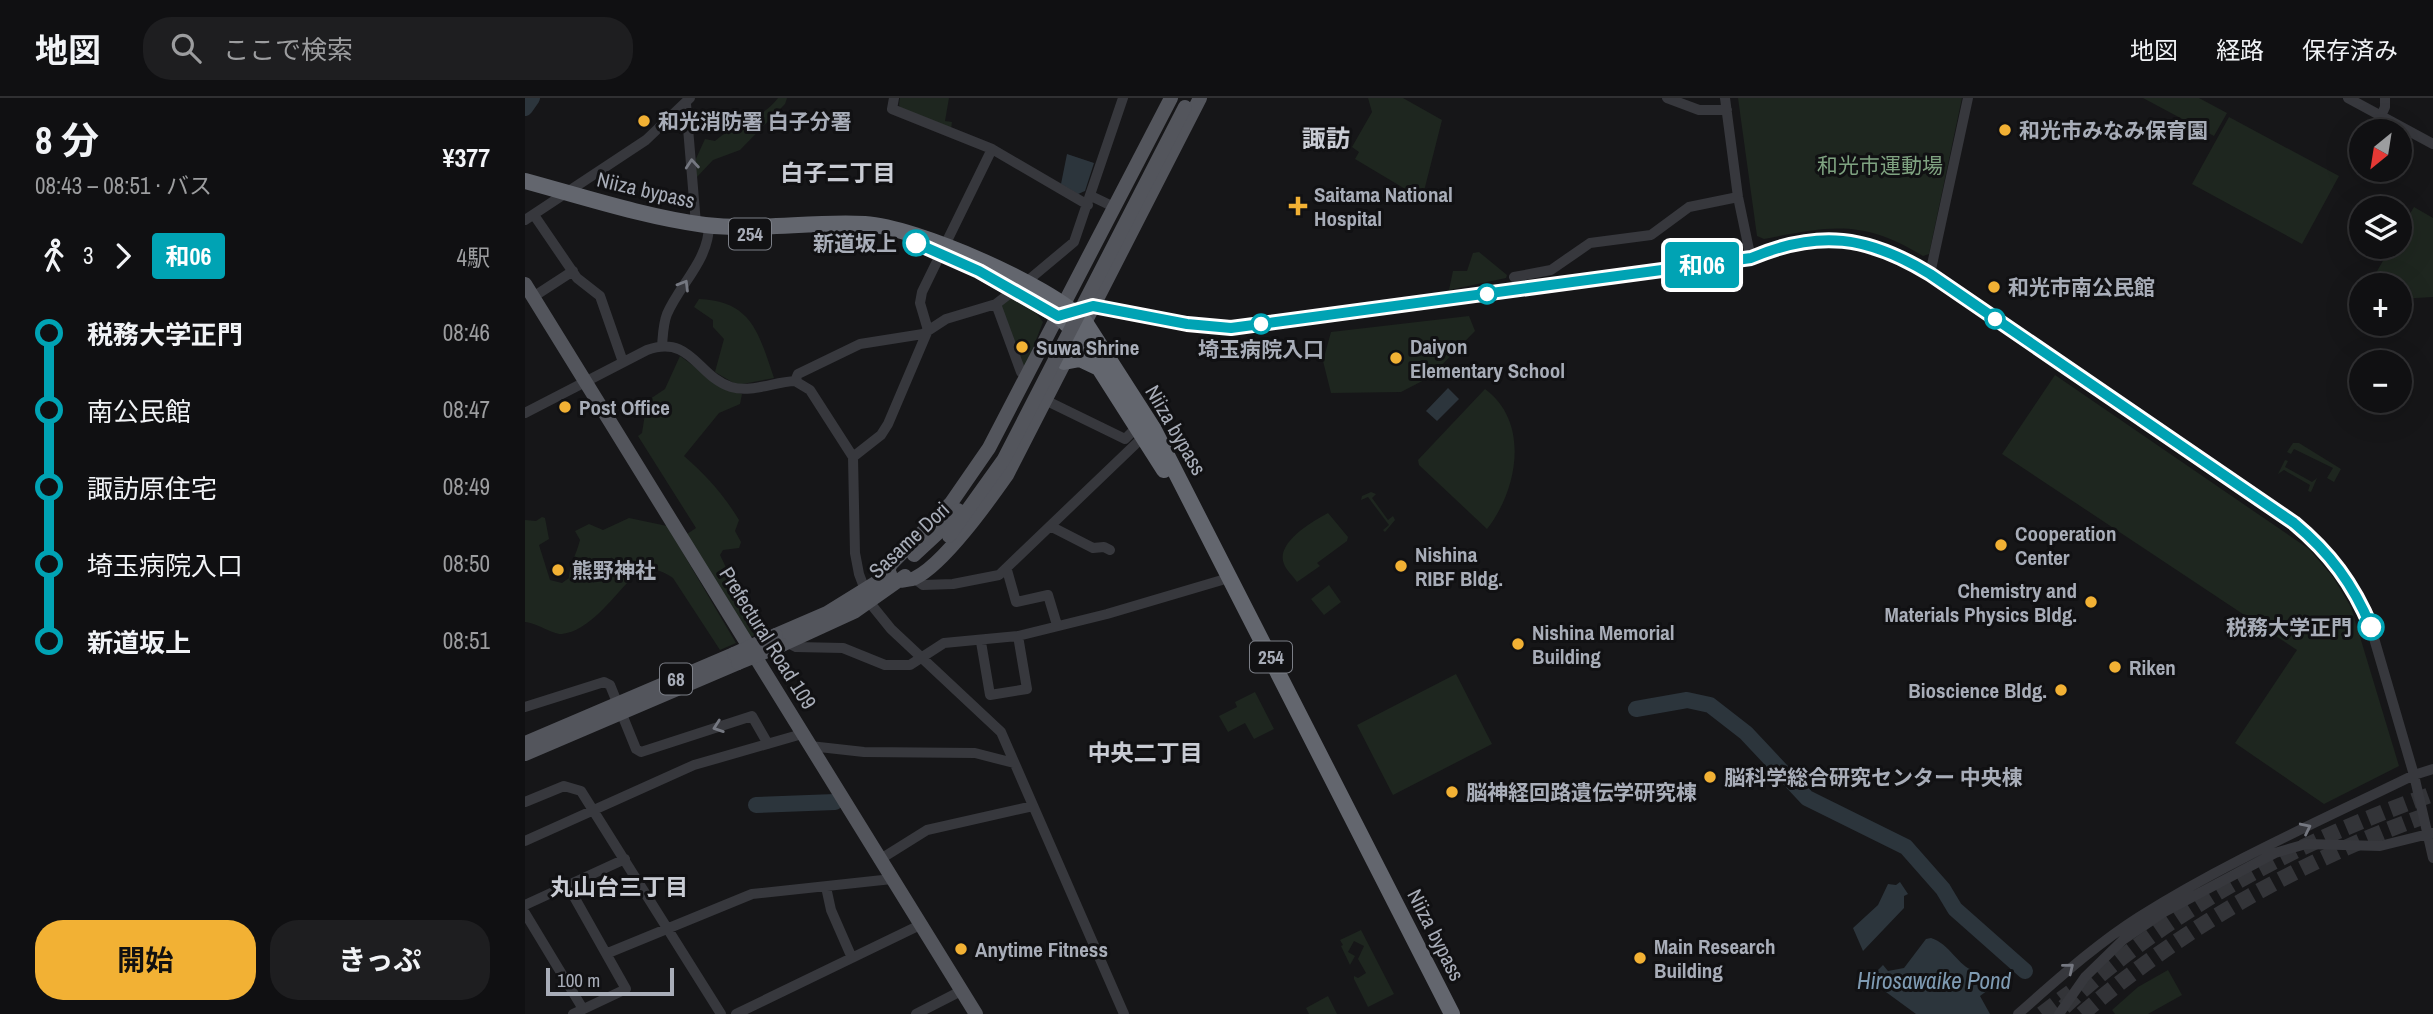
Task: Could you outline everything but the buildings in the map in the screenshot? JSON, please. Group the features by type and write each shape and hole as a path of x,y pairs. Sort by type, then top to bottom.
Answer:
{"highway":[{"name":"Niiza bypass","path":"525,181 563,195"},
{"name":"Niiza bypass","path":"525,190 563,195 705,227 866,232 901,238 944,250 1020,286 1072,317 1153,428 1452,1014"},
{"name":"Niiza bypass","path":"1072,317 1099,368 1171,481 1443,1014"},
{"path":"1064,362 1080,359 1099,368"}],"main road":[{"path":"884,578 891,564 951,503 973,475 1027,376 1072,317 1093,306 1199,98"},
{"path":"899,581 915,579 980,513 1007,475 1064,362 1084,266 1114,207 1180,102"},
{"name":"Sasame Dori","path":"525,754 620,708 782,641 899,581 945,533 989,468 1180,102"},
{"path":"1084,266 1086,276 1092,280 1102,282 1108,277"},
{"name":"Prefectural Road 109","path":"528,293 977,1014"},
{"name":"Sasame Dori","path":"867,597 884,578 945,533"},
{"name":"Sasame Dori","path":"525,743 620,708"}],"street":[{"path":"894,98 892,109 992,149 1089,200 1114,207"},
{"path":"795,381 798,374 860,344 928,330 946,319 996,304 1074,242 1123,98"},
{"path":"1667,98 1699,110 1726,104 1738,197 1751,258"},
{"path":"1930,274 1968,98"},
{"path":"2348,98 2433,144"},
{"path":"2381,116 2385,98"},
{"path":"623,362 600,296 582,283 530,217 646,140 688,101"},
{"path":"662,346 667,314 698,262 705,227 688,101"},
{"path":"853,457 881,435 888,424 928,330 920,298 992,149"},
{"path":"1514,276 1551,270 1590,243 1651,235 1689,207 1738,197"},
{"path":"1093,306 1187,324 1231,328 1751,258 1783,248 1850,240 1885,249 1930,274 2294,523 2332,557 2360,599 2371,628 2431,834 2433,858"},
{"path":"528,293 573,271"},
{"path":"996,304 1021,372 1027,376"},
{"path":"525,413 623,362 662,346 690,355 733,388 753,388 795,381 810,390 853,457 855,553 867,597 891,629 994,722 1124,1014"},
{"path":"1045,400 1125,439 1140,432"},
{"path":"915,579 923,585 953,584 992,578 1007,570 1052,527 1140,432"},
{"path":"1052,527 1093,548 1104,547 1110,551"},
{"path":"1007,570 1016,602 1048,595 1057,625"},
{"path":"782,641 796,647 843,648 885,666 910,665 944,643 981,642 1019,636 1107,614 1221,580"},
{"path":"981,642 990,695 1027,689 1019,636"},
{"path":"525,707 604,682 610,685 636,750 641,752 752,716 768,744"},
{"path":"525,841 694,765 768,744 806,740 864,752 975,753 1014,763"},
{"path":"2018,1014 2064,972 2139,916 2205,878 2414,775 2433,769"},
{"path":"525,802 570,786 581,791 720,1014"},
{"path":"879,860 927,830 1033,806"},
{"path":"2059,1014 2085,977 2123,939 2173,906 2275,853 2297,845 2380,846 2431,834"},
{"path":"525,905 625,859"},
{"path":"608,953 752,894 892,879"},
{"path":"525,913 578,1011 627,989 568,886"},
{"path":"826,887 831,910 852,958"},
{"path":"736,1014 920,925"},
{"path":"916,1014 961,991"}],"green space":[{"path":"778,98 787,98 785,104 740,150 713,160 696,178 695,161 705,139 715,141 763,112"},
{"path":"900,98 949,98 945,121 952,122 951,129 902,110 899,105"},
{"path":"1368,98 1403,98 1442,120 1422,199 1355,159 1359,152 1352,147 1372,112"},
{"name":"和光市運動場","path":"1738,98 1962,98 1929,254 1923,256 1882,236 1846,229 1809,231 1764,239 1757,236"},
{"path":"2143,98 2199,98 2227,113 2214,136"},
{"path":"2229,117 2339,176 2302,244 2192,184"},
{"path":"2414,207 2433,218 2433,297 2412,298 2412,273 2376,273 2384,259 2412,259"},
{"path":"1479,252 1507,275 1506,278 1449,290 1453,271 1467,271 1473,253"},
{"path":"1014,296 1043,322 1026,366 1021,365 1000,305"},
{"path":"699,299 717,301 743,314 758,335 774,378 737,385 715,372 724,339 713,327 713,320 694,307"},
{"path":"1469,316 1475,331 1430,377 1401,392 1331,393 1323,361 1331,332"},
{"path":"680,356 727,390 742,394 740,404 719,413 684,456 714,486 739,520 735,531 741,542 739,548 723,550 720,555 751,619 760,622 764,631 749,638 687,534 696,528 638,436 642,433 647,401 665,389"},
{"path":"2055,375 2309,549 2333,577 2351,607 2399,766 2324,804 2235,743 2297,650 2002,454"},
{"path":"1485,389 1500,403 1509,420 1514,438 1515,458 1506,496 1487,529 1419,465 1418,460"},
{"path":"2293,443 2299,443 2341,469 2334,482 2327,478 2333,468 2294,449 2291,454 2287,452"},
{"path":"2285,460 2288,461 2285,467 2312,482 2317,478 2311,492 2308,491 2310,485 2284,470 2278,474"},
{"path":"1371,492 1376,494 1372,498 1388,520 1393,516 1395,520 1385,532 1383,530 1389,525 1368,497 1361,500 1362,496"},
{"path":"1328,513 1348,537 1347,541 1317,563 1320,566 1297,582 1284,564 1285,548 1297,534"},
{"path":"545,518 549,539 539,545 550,580 562,583 569,578 580,540 575,531 589,524 603,530 629,518 667,526 736,643 720,650 673,578 652,569 630,573 628,582 607,606 572,632 559,634 525,622 525,520 536,521"},
{"path":"1329,585 1341,602 1324,615 1311,599"},
{"path":"1456,674 1492,744 1393,795 1357,725"},
{"path":"1255,692 1274,729 1254,739 1245,723 1228,732 1219,716 1237,707 1235,702"},
{"path":"1361,930 1394,994 1368,1007 1354,979 1354,976 1358,978 1366,973 1358,959 1364,946 1354,941 1348,952 1355,956 1350,965 1340,940"},
{"path":"2168,970 2182,995 2148,1014 2115,1014 2112,1010 2138,987"},
{"path":"1328,996 1337,1014 1309,1014 1306,1008"}],"water":[{"path":"1067,154 1094,163 1085,191 1078,194 1061,184"},
{"path":"1448,388 1459,399 1437,421 1426,411"},
{"path":"1900,882 1908,894 1904,896 1904,908 1863,951 1853,928 1878,905 1888,884 1896,885"},
{"name":"Hirosawaike Pond","path":"1931,938 1973,970 1988,990 1980,996 1990,1014 1916,1014 1875,984 1874,974 1883,965 1888,971 1904,968 1926,939"}],"waterway":[{"path":"525,108 532,98"},
{"path":"1636,709 1687,700 1710,705 1746,733 1807,798 1906,847 1943,889 1955,909 2025,971"},
{"path":"756,805 835,802"}],"tunnel":[{"path":"2064,1007 2146,939 2237,881 2334,833 2433,794"},
{"path":"2082,1014 2161,952 2248,897 2340,850 2433,813"},
{"path":"2042,1014 2071,992"}],"bus line":[{"name":"和06","path":"916,243 979,271 1058,316 1093,306 1211,328 1231,328 1751,258 1772,250 1815,242 1850,240 1875,245 1930,274 2294,523 2332,557 2347,577 2360,599 2371,627"}],"place":[{"name":"和光消防署 白子分署","path":"644,121"},
{"name":"和光市みなみ保育園","path":"2005,130"},
{"name":"Saitama National Hospital","path":"1298,206"},
{"name":"新道坂上","path":"916,243"},
{"name":"和光市南公民館","path":"1994,287"},
{"name":"埼玉病院入口","path":"1261,324"},
{"name":"Suwa Shrine","path":"1022,347"},
{"name":"Daiyon Elementary School","path":"1396,358"},
{"name":"Post Office","path":"565,407"},
{"name":"Cooperation Center","path":"2001,545"},
{"name":"Nishina RIBF Bldg.","path":"1401,566"},
{"name":"熊野神社","path":"558,570"},
{"name":"Chemistry and Materials Physics Bldg.","path":"2091,602"},
{"name":"税務大学正門","path":"2371,627"},
{"name":"Nishina Memorial Building","path":"1518,644"},
{"name":"Riken","path":"2115,667"},
{"name":"Bioscience Bldg.","path":"2061,690"},
{"name":"脳科学総合研究センター 中央棟","path":"1710,777"},
{"name":"脳神経回路遺伝学研究棟","path":"1452,792"},
{"name":"Anytime Fitness","path":"961,949"},
{"name":"Main Research Building","path":"1640,958"}],"district":[{"name":"諏訪","path":"1326,138"},
{"name":"白子二丁目","path":"838,172"},
{"name":"中央二丁目","path":"1145,752"},
{"name":"丸山台三丁目","path":"619,886"}]}
